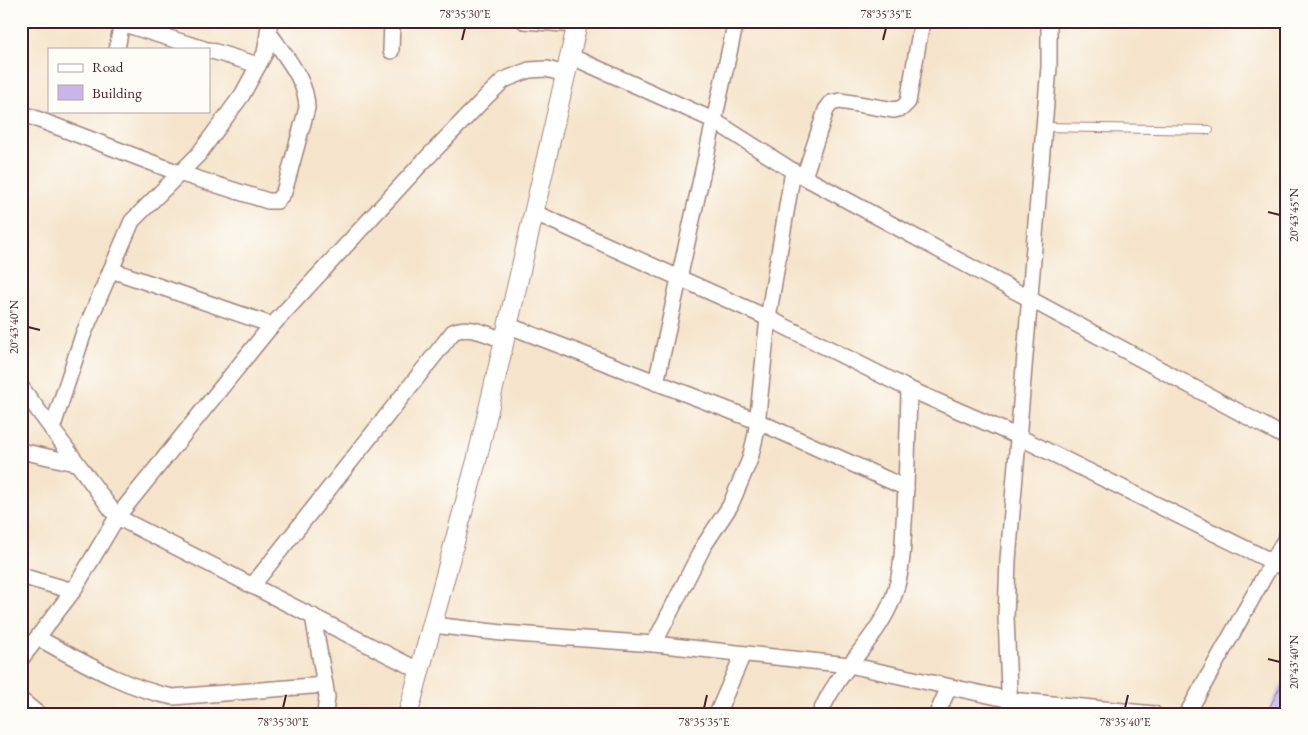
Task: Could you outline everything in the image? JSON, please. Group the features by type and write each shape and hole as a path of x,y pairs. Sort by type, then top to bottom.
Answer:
{"street":[{"path":"391,51 392,21"},
{"path":"408,714 477,459 577,23 524,21"},
{"path":"656,383 712,120 736,21"},
{"path":"654,644 698,556 730,506 750,459 757,421 768,318 799,174 826,110 831,103 840,102 894,110 902,108 908,102 922,21"},
{"path":"1010,707 1006,617 1008,560 1020,437 1029,299 1049,67 1049,21"},
{"path":"117,48 122,22 201,48"},
{"path":"52,429 83,336 132,221 203,148 242,95 265,53 269,26"},
{"path":"21,113 179,173 268,201 277,200 284,192 307,108 307,95 298,75 269,26"},
{"path":"210,50 258,66"},
{"path":"570,56 712,120 799,174 1287,438"},
{"path":"21,659 73,591 117,517 272,325 420,165 504,80 528,70 538,69 548,69 564,74"},
{"path":"533,212 768,318 909,389 1020,437 1287,569"},
{"path":"111,270 272,325"},
{"path":"252,586 453,332 461,328 506,333 656,383 757,421 906,488"},
{"path":"21,387 75,463 117,517 420,671"},
{"path":"820,714 833,688 879,628 894,596 902,557 909,389"},
{"path":"21,451 75,463"},
{"path":"1187,714 1287,536"},
{"path":"21,576 73,591"},
{"path":"313,616 327,697 325,714"},
{"path":"433,625 502,633 654,644 849,665 949,687 1010,707 1154,714"},
{"path":"38,638 124,682 154,694 174,697 325,685"},
{"path":"717,714 743,654"},
{"path":"937,714 949,687"},
{"path":"21,700 38,714"}],"lane":[{"path":"1044,127 1209,130"}],"building":[{"path":"1287,674 1287,714 1266,714"}]}
